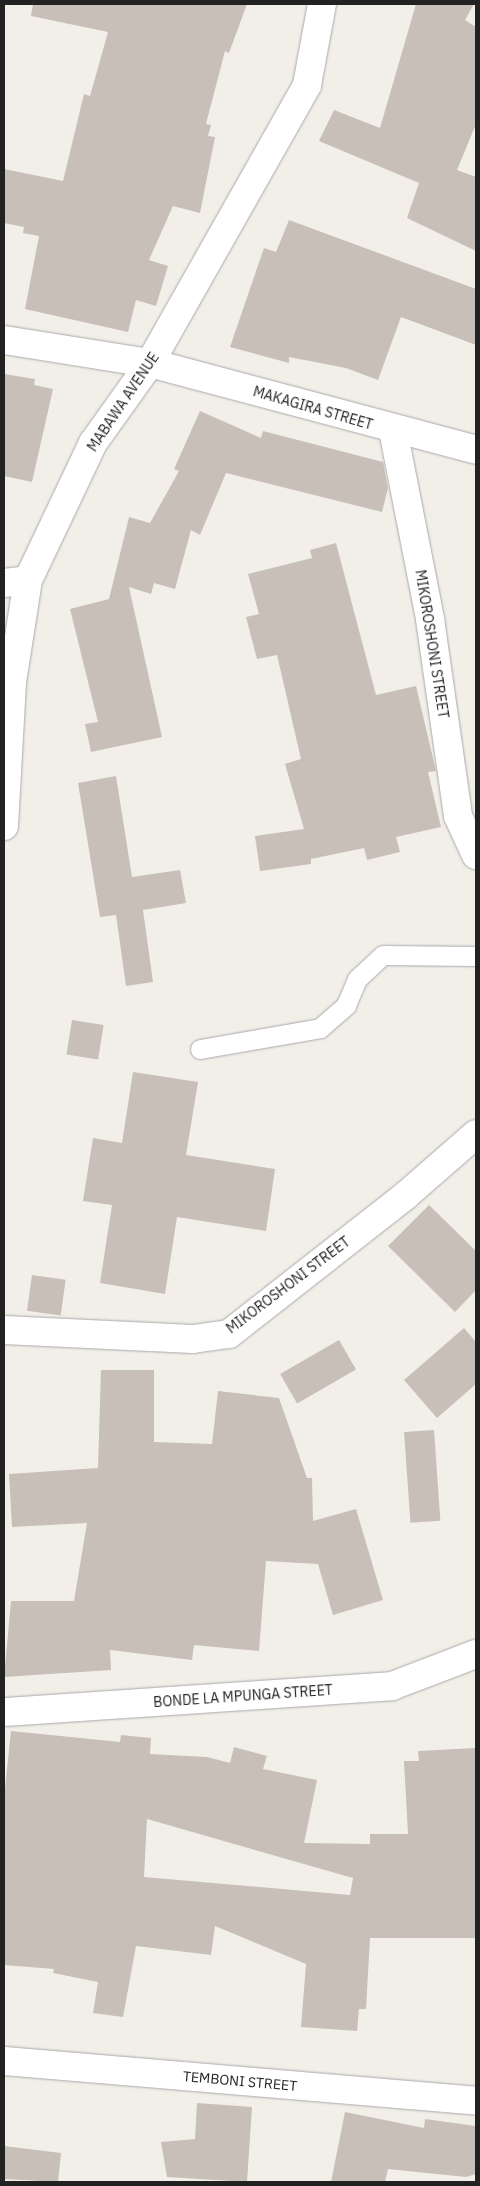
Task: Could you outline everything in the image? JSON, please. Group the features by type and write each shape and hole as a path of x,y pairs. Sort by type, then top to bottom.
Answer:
{"street":[{"name":"MABAWA AVENUE","path":"4,826 16,581 93,443 150,363 307,86 322,4"},
{"name":"MAKAGIRA STREET","path":"4,340 150,363 393,430 476,450"},
{"name":"MIKOROSHONI STREET","path":"393,430 430,620 458,816 476,855"},
{"name":"MIKOROSHONI STREET","path":"4,1330 193,1339 228,1334 406,1196 476,1134"},
{"name":"BONDE LA MPUNGA STREET","path":"4,1712 392,1686 476,1654"},
{"name":"TEMBONI STREET","path":"4,2061 476,2101"}],"lane":[{"path":"200,1049 320,1028 346,1005 358,979 384,954 476,956"}],"building":[{"path":"33,4 247,4 229,53 225,51 206,124 211,125 208,136 215,137 200,213 173,206 149,260 168,266 156,306 136,300 128,332 25,309 39,236 23,233 24,227 4,223 4,169 63,181 84,94 90,96 108,32 31,16"},
{"path":"416,4 474,4 465,20 476,27 476,124 457,170 476,177 476,251 407,218 419,183 319,141 334,110 380,128"},
{"path":"289,220 476,289 476,345 401,317 378,380 346,368 289,357 289,363 230,347 264,248 276,252"},
{"path":"4,374 35,379 34,385 53,389 32,482 4,476"},
{"path":"200,411 261,438 263,431 383,462 388,488 382,512 226,473 200,535 191,530 175,589 154,583 151,594 129,587 162,737 91,752 85,724 98,722 70,609 109,599 129,517 150,523 179,471 174,469"},
{"path":"336,543 376,695 416,686 436,771 428,772 441,827 396,837 400,852 367,860 364,848 311,859 311,864 260,871 255,836 304,829 285,764 301,759 277,655 257,659 246,617 259,614 248,574 312,558 310,550"},
{"path":"116,776 132,877 180,870 186,903 143,910 153,982 126,986 116,915 100,917 78,783"},
{"path":"72,1020 104,1025 98,1060 67,1055"},
{"path":"133,1072 198,1082 186,1155 275,1169 266,1231 177,1217 165,1294 100,1283 112,1205 83,1201 93,1138 122,1143"},
{"path":"429,1205 476,1251 476,1290 455,1312 388,1246"},
{"path":"32,1275 66,1280 61,1315 27,1311"},
{"path":"464,1328 476,1342 476,1384 437,1418 404,1380"},
{"path":"339,1340 356,1369 297,1403 280,1374"},
{"path":"101,1370 154,1370 154,1442 212,1444 218,1391 279,1398 307,1478 312,1478 313,1521 356,1509 383,1600 333,1615 318,1564 266,1561 259,1651 194,1645 192,1660 110,1650 111,1670 4,1677 11,1601 74,1601 87,1523 12,1527 9,1474 98,1468"},
{"path":"434,1430 440,1521 410,1523 404,1432"},
{"path":"11,1731 120,1742 121,1735 151,1738 150,1754 207,1757 230,1763 234,1747 267,1756 263,1769 317,1780 304,1843 370,1844 370,1834 408,1834 404,1761 419,1761 418,1751 476,1748 476,1938 370,1938 366,2009 359,2009 357,2031 301,2027 306,1964 215,1926 211,1955 136,1946 123,2017 93,2013 98,1982 53,1973 54,1969 4,1965 4,1798","holes":["147,1819 353,1878 350,1895 144,1877"]},
{"path":"197,2103 252,2107 247,2182 167,2177 161,2142 195,2139"},
{"path":"345,2112 424,2128 425,2119 476,2126 476,2174 466,2177 388,2169 385,2182 331,2182"},
{"path":"4,2146 61,2153 58,2182 4,2179"}]}
